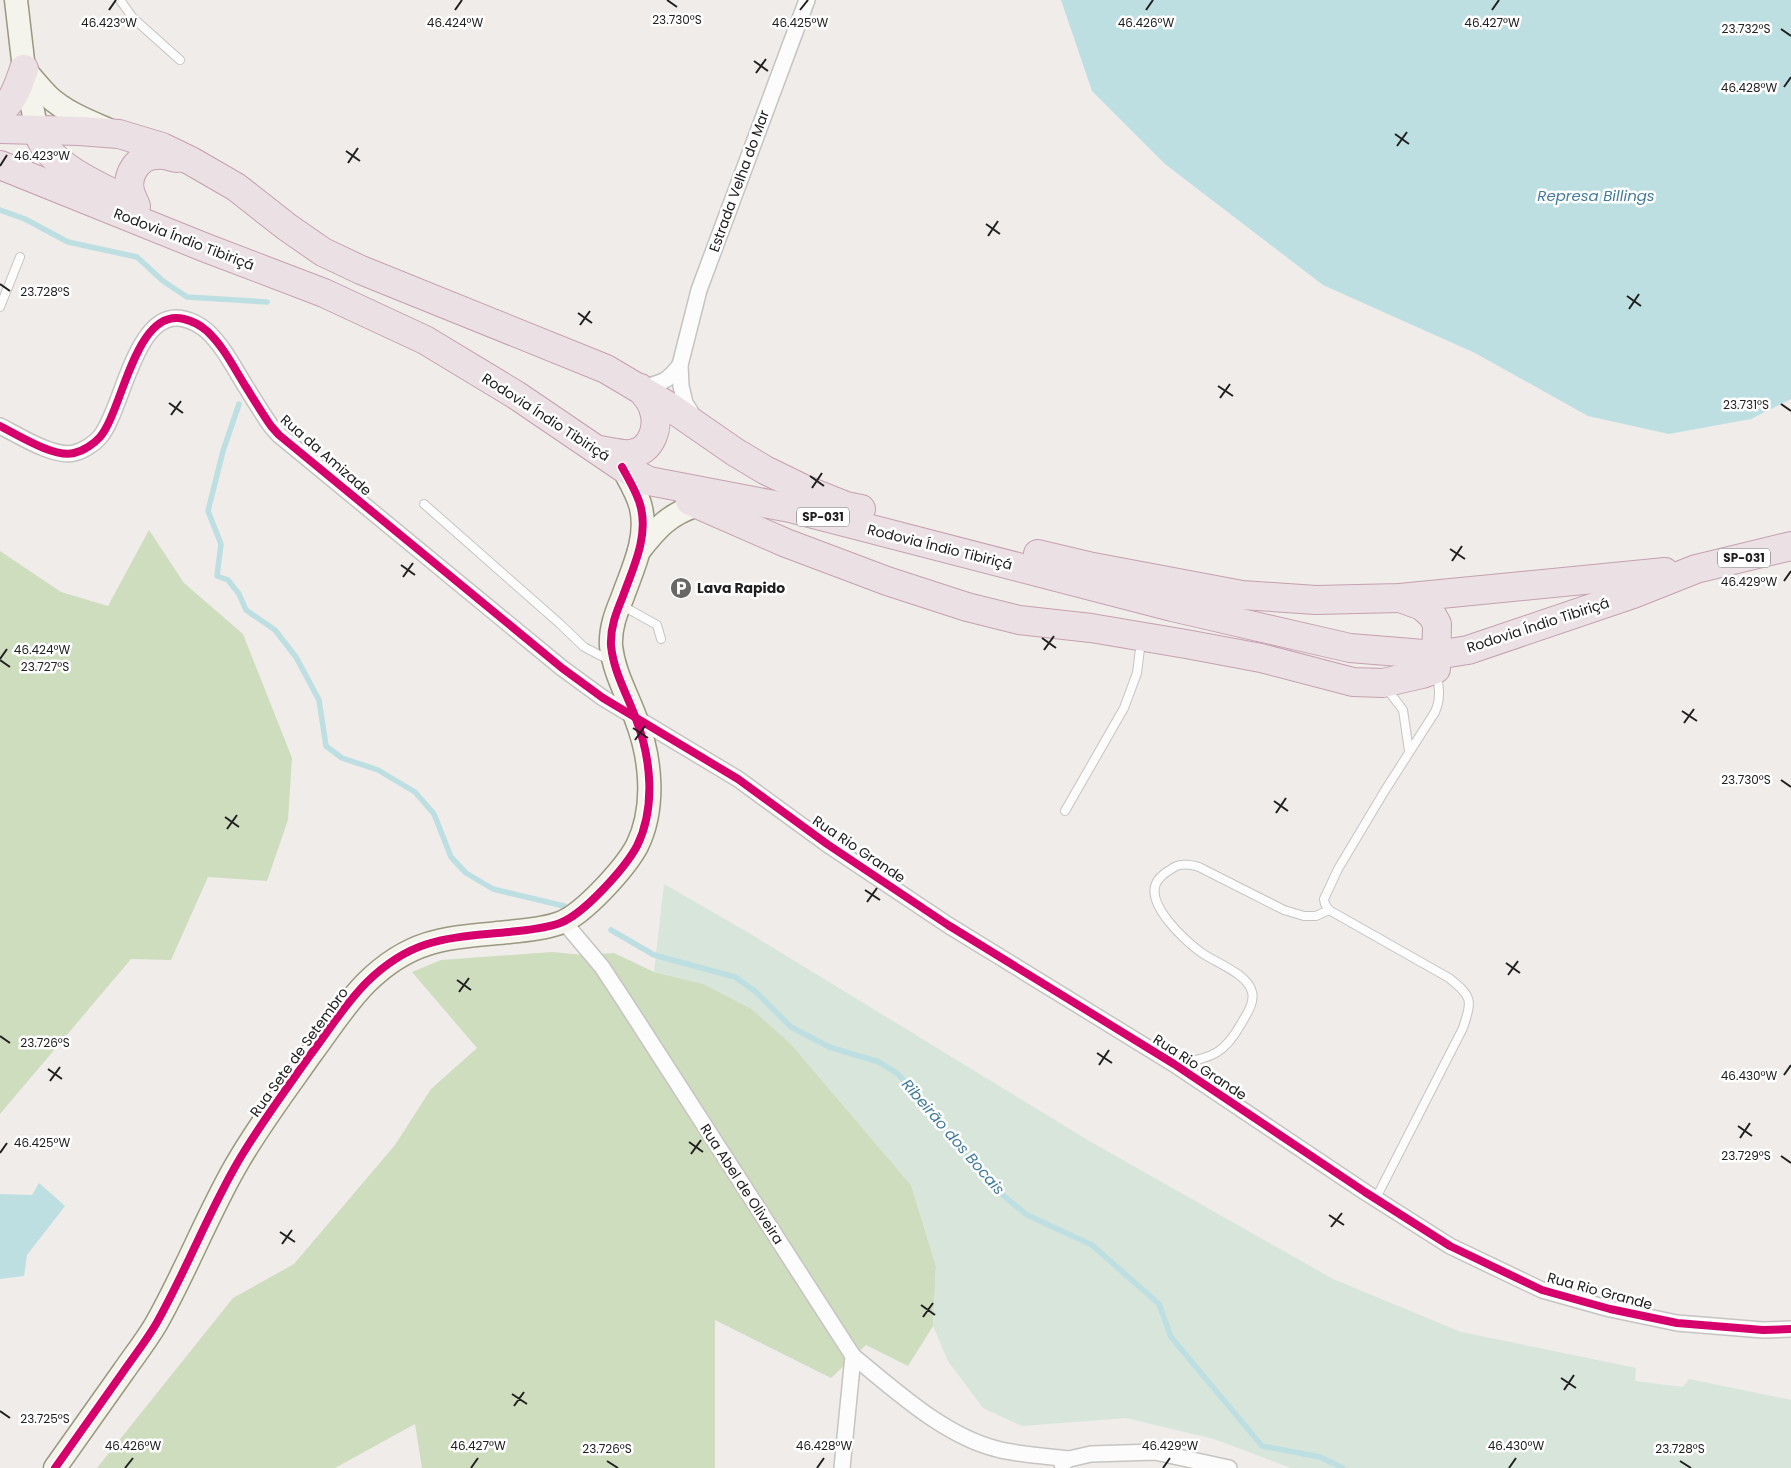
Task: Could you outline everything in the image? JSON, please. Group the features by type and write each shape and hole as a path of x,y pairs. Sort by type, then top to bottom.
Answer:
{"highway":[{"path":"0,112 10,103 24,69"},
{"name":"Rodovia Índio Tibiriçá","path":"0,129 119,134 162,148 191,161 236,187 323,252 378,277 597,365 670,406 735,452 765,470 814,493 846,506 1093,567 1242,595 1316,600 1400,598 1696,569 1791,546"},
{"path":"37,130 44,145 53,156 92,182 206,248"},
{"path":"136,206 130,191 130,181 138,162 145,156 158,154 191,161"},
{"name":"Rodovia Índio Tibiriçá","path":"0,165 206,248 324,293 425,340 516,395 622,467 649,481 790,508 1080,584 1273,631 1350,648 1436,662 1633,594 1696,569"},
{"path":"594,449 631,454 640,451 650,443 655,430 656,417 653,406 640,388"},
{"path":"649,481 698,505 786,543 887,581 967,607 1019,620 1091,628 1261,658 1353,682 1382,683 1436,662 1437,624 1432,615 1422,606 1400,598"}],"street":[{"path":"16,0 24,69 37,130"},
{"name":"Estrada Velha do Mar","path":"699,427 685,403 681,386 680,365 698,290 807,0"},
{"path":"24,69 62,107 87,121 119,134"},
{"name":"Rua da Amizade","path":"0,426 54,452 73,453 87,448 100,438 110,420 134,356 154,327 166,318 179,317 193,321 206,330 220,345 270,426 279,435 562,668 636,720"},
{"path":"640,388 660,383 672,376 680,365"},
{"name":"Rua Sete de Setembro","path":"56,1468 154,1327 252,1137 346,1005 366,983 411,949 441,938 528,930 564,922 574,916 614,878 636,848 644,828 648,809 648,760 636,720 620,685 611,642 612,623 639,552 642,528 641,508 622,467"},
{"name":"Rua Sete de Setembro","path":"639,552 668,519 683,510 698,505"},
{"name":"Rua Rio Grande","path":"636,720 738,779 827,844 948,925 1174,1064 1450,1246 1542,1290 1610,1309 1677,1322 1763,1330 1791,1329"},
{"name":"Rua Abel de Oliveira","path":"564,922 602,967 853,1356 908,1400 967,1438 997,1449 1069,1459"},
{"path":"842,1468 853,1356"},
{"path":"1057,1468 1069,1459 1091,1454 1155,1452 1229,1468"}],"lane":[{"path":"120,0 133,18 180,60"},
{"path":"0,307 20,257"},
{"path":"424,504 584,647 614,662"},
{"path":"620,604 657,625 661,639"},
{"path":"1065,811 1124,708 1137,673 1142,637"},
{"path":"1376,1198 1463,1028 1470,1005 1465,991 1449,978 1329,910 1324,899 1409,750 1439,704 1440,692 1436,662"},
{"path":"1382,683 1403,710 1409,750"},
{"path":"1174,1064 1210,1057 1223,1049 1231,1041 1246,1016 1253,994 1249,984 1237,974 1202,953 1187,941 1161,911 1156,897 1156,885 1171,868 1190,864 1199,867 1284,910 1304,916 1316,916 1329,910"}],"green space":[{"path":"149,530 184,583 243,634 292,758 288,820 267,881 208,877 171,960 131,959 0,1114 0,551 61,592 108,606"},
{"path":"552,952 584,955 614,953 654,972 704,984 752,1009 791,1044 911,1185 936,1266 933,1326 908,1366 866,1345 831,1378 715,1320 715,1468 422,1468 415,1424 335,1468 97,1468 233,1298 294,1264 395,1145 431,1089 477,1048 412,972 441,960"}],"shaded area":[{"path":"664,884 749,933 1091,1142 1333,1279 1461,1332 1636,1368 1635,1381 1683,1387 1689,1379 1791,1400 1791,1468 1291,1468 1214,1439 1126,1418 1022,1426 983,1408 948,1361 933,1326 936,1266 911,1185 791,1044 752,1009 704,984 654,972"}],"water":[{"name":"Represa Billings","path":"1061,0 1791,0 1791,399 1751,419 1669,434 1588,416 1475,353 1323,285 1165,164 1092,91"},
{"path":"39,1183 65,1206 27,1255 24,1276 0,1279 0,1194 32,1195"}],"waterway":[{"name":"Ribeirão dos Bocais","path":"0,210 25,219 68,242 137,257 163,281 187,297 267,302"},
{"name":"Ribeirão dos Bocais","path":"239,404 223,451 208,511 221,544 217,576 228,580 239,594 246,610 275,630 296,657 319,700 326,746 342,758 378,770 415,792 434,814 451,857 466,873 493,889 564,906"},
{"name":"Ribeirão dos Bocais","path":"611,930 654,955 735,977 756,992 791,1027 829,1047 879,1062 898,1074 993,1187 1027,1215 1092,1245 1159,1304 1171,1337 1262,1446 1320,1457 1343,1468"}],"cycle path":[{"path":"0,426 36,445 57,452 66,454 85,449 100,437 108,424 132,363 153,329 167,320 184,319 196,324 207,331 219,344 264,416 279,435 562,668 603,698 738,779 827,844 948,925 1174,1064 1365,1192 1450,1246 1542,1290 1610,1309 1677,1323 1763,1330 1791,1329"},
{"path":"55,1468 156,1324 177,1285 224,1186 252,1138 344,1008 359,990 384,967 400,956 433,942 541,928 570,918 614,878 637,846 647,815 649,799 648,766 641,734 615,665 611,639 616,615 641,542 643,519 638,498 622,467"}],"place":[{"name":"Lava Rapido","path":"681,588"}]}
